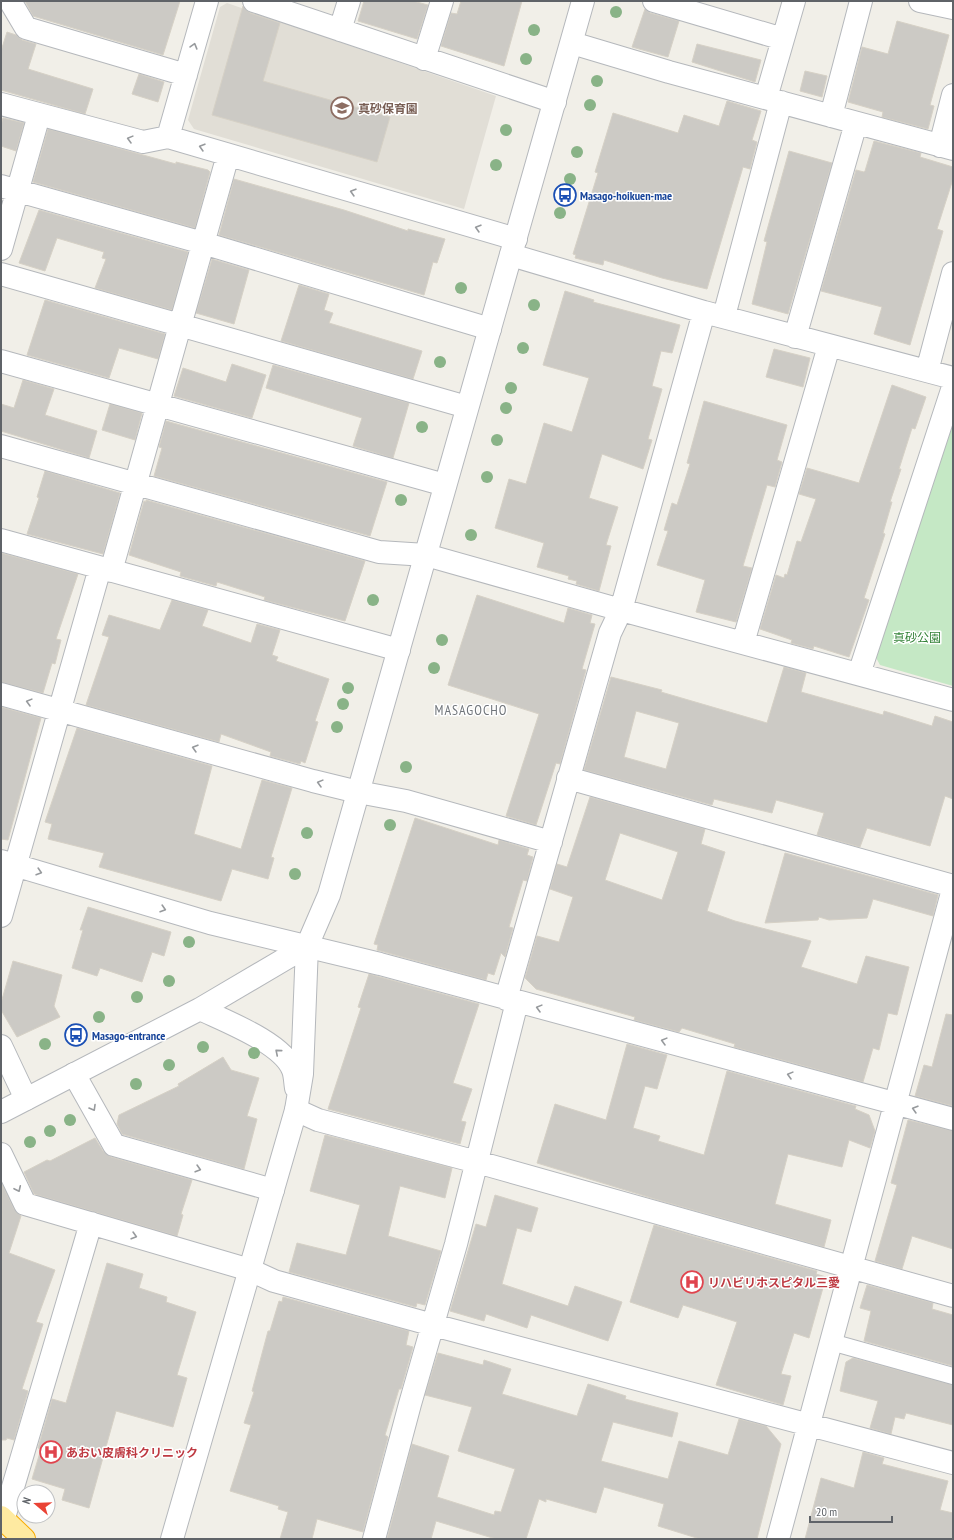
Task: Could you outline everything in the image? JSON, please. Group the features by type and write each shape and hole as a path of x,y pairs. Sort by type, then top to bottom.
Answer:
{"highway":[{"path":"2,1519 24,1539"}],"street":[{"path":"10,1 26,28 186,75"},
{"path":"168,137 207,1"},
{"path":"255,1 555,102"},
{"path":"340,30 349,1"},
{"path":"424,59 442,1"},
{"path":"172,1539 297,1105 302,1074 307,946 329,895 583,1"},
{"path":"654,1 783,39"},
{"path":"374,1539 477,1162 512,1000 568,778 610,633 621,610 714,314 774,100 783,39 794,1"},
{"path":"831,116 861,1"},
{"path":"920,1 953,8"},
{"path":"572,43 946,147 953,95"},
{"path":"1,104 143,142 168,137 513,247 714,314 953,378"},
{"path":"1,249 9,188 39,115"},
{"path":"796,337 856,122"},
{"path":"1,916 8,863 58,710 136,483 228,155"},
{"path":"9,188 203,243 490,329"},
{"path":"927,371 953,273"},
{"path":"1,274 467,407"},
{"path":"743,643 829,346"},
{"path":"1,361 445,486"},
{"path":"858,674 953,386"},
{"path":"1,446 379,552 426,555 621,610 953,700"},
{"path":"1,540 399,650"},
{"path":"1,694 358,792 406,801 551,842"},
{"path":"568,778 953,887 850,1268 810,1426 778,1539"},
{"path":"8,863 210,923 380,964 953,1119"},
{"path":"1,1112 200,1009 307,946"},
{"path":"200,1009 247,1030 282,1055 293,1069 297,1105 318,1120 477,1162 953,1296"},
{"path":"1,1046 26,1099"},
{"path":"74,1074 114,1145 273,1190"},
{"path":"1,1154 25,1204 250,1270 274,1281 433,1325 953,1463"},
{"path":"2,1519 91,1223"}],"lane":[{"path":"832,1342 953,1376"}],"shaded area":[{"name":"真砂保育園","path":"227,3 496,96 464,209 194,129 188,120 220,7"}],"green space":[{"name":"真砂公園","path":"953,416 953,686 880,665 873,652"}],"building":[{"path":"25,1 180,1 163,55 33,16"},
{"path":"364,1 413,1 428,5 417,39 358,21"},
{"path":"461,1 522,1 504,66 441,46 451,13 457,14"},
{"path":"243,6 250,13 280,23 263,81 390,117 377,162 212,115"},
{"path":"645,9 650,13 679,21 668,57 632,47"},
{"path":"897,21 949,35 930,105 934,106 928,129 882,117 883,112 848,102 862,47 888,54"},
{"path":"7,32 16,35 22,40 36,44 28,69 93,89 85,114 1,90 1,51"},
{"path":"697,44 761,60 755,82 692,62"},
{"path":"805,71 827,76 822,97 800,91"},
{"path":"139,74 164,82 158,102 132,94"},
{"path":"727,101 761,111 752,140 757,142 750,169 743,167 707,289 662,278 604,260 603,265 575,258 576,255 573,254 598,173 595,172 613,113 678,133 684,115 719,126"},
{"path":"3,118 24,123 16,151 1,146 1,125"},
{"path":"48,129 176,164 176,162 208,170 210,172 195,228 33,182"},
{"path":"874,141 921,153 920,157 953,167 953,179 937,229 943,231 910,345 874,334 882,307 821,291 856,170 865,171"},
{"path":"789,151 832,163 788,314 752,304 767,242 764,241"},
{"path":"234,179 344,210 408,231 408,229 445,239 437,263 433,262 424,295 219,235"},
{"path":"39,210 188,252 172,310 95,288 106,259 102,258 104,252 57,238 45,271 19,263"},
{"path":"212,259 249,270 234,324 196,313"},
{"path":"299,285 329,294 324,310 333,313 329,323 422,351 413,379 281,341"},
{"path":"565,291 594,300 593,302 680,325 672,353 661,351 652,386 662,389 648,439 652,440 643,469 602,454 589,498 618,507 606,545 611,546 599,591 576,584 577,581 568,579 569,576 537,567 544,543 495,528 509,479 526,484 544,423 572,432 589,378 543,365"},
{"path":"45,300 165,334 158,359 119,348 109,378 27,355"},
{"path":"774,349 810,358 803,387 766,377"},
{"path":"232,364 266,375 252,418 174,396 183,368 226,382"},
{"path":"273,365 409,403 393,458 353,446 362,418 266,388"},
{"path":"23,380 54,389 45,415 97,431 89,458 1,431 1,404 14,408"},
{"path":"892,385 926,397 915,429 912,428 899,469 901,469 890,502 892,502 883,533 885,534 864,598 869,600 849,657 814,646 813,649 791,643 792,640 760,629 776,575 784,578 785,574 787,575 797,541 801,542 816,499 799,494 807,468 859,483"},
{"path":"704,401 787,425 777,460 782,462 775,487 767,485 743,566 752,568 736,622 696,612 705,580 657,565 668,531 664,530 672,503 677,505 690,464 687,463"},
{"path":"110,404 142,413 135,440 102,430"},
{"path":"166,421 387,482 370,536 154,476 162,448 159,447"},
{"path":"45,471 120,493 103,554 27,534 39,498 37,497"},
{"path":"146,500 365,561 345,621 264,600 265,597 217,582 216,586 180,576 181,572 129,555 144,501 146,502"},
{"path":"1,553 78,574 56,639 61,640 55,664 52,663 43,693 1,682"},
{"path":"477,595 564,623 568,608 592,615 590,623 595,624 582,669 586,670 560,764 556,763 536,825 506,816 539,714 448,685"},
{"path":"172,600 208,610 202,626 251,643 257,624 280,630 272,655 278,657 276,661 329,679 315,721 318,722 305,763 301,761 300,764 270,756 271,752 221,734 219,742 86,705 109,637 102,635 109,615 160,630"},
{"path":"784,667 806,673 801,692 883,715 884,711 932,726 935,716 953,722 953,799 945,796 930,846 867,828 860,847 817,835 824,813 776,800 772,813 714,799 712,805 584,770 611,677 662,690 661,692 767,723","holes":["636,711 679,723 666,769 624,757"]},
{"path":"1,707 41,718 8,840 1,839"},
{"path":"77,728 212,766 194,834 241,849 262,780 292,788 271,857 274,858 268,879 232,869 221,901 99,867 104,853 48,839 52,824 45,822"},
{"path":"590,797 705,829 701,844 725,852 707,911 735,921 811,941 801,967 857,984 866,956 909,967 897,1015 888,1013 879,1050 873,1048 863,1082 734,1047 735,1044 682,1028 679,1032 634,1020 635,1017 536,989 525,978 537,936 559,942 573,897 550,889 557,864 567,867","holes":["620,833 678,852 662,900 605,880"]},
{"path":"415,818 498,845 499,840 529,849 527,855 533,857 527,881 523,880 509,927 513,928 505,957 501,953 494,975 488,973 486,980 377,950 378,945 374,944"},
{"path":"785,853 938,895 933,916 873,899 867,918 829,920 819,917 818,920 765,923"},
{"path":"88,907 171,932 164,956 152,952 142,982 100,968 97,976 72,968 83,930 80,930"},
{"path":"13,961 62,975 54,1006 60,1017 17,1037 1,1010 1,1003"},
{"path":"369,974 479,1004 453,1083 472,1089 461,1121 466,1122 460,1144 328,1109 361,1008 358,1007"},
{"path":"946,1014 953,1015 953,1106 915,1096 924,1065 932,1067"},
{"path":"627,1044 667,1055 657,1089 645,1086 633,1128 660,1136 658,1141 704,1155 727,1071 856,1106 855,1109 869,1115 875,1131 870,1148 849,1140 842,1167 788,1154 775,1204 831,1220 824,1247 658,1200 537,1163 555,1104 606,1120"},
{"path":"223,1057 231,1070 259,1078 247,1116 257,1119 244,1169 122,1134 117,1124 119,1115 179,1086 178,1084"},
{"path":"908,1120 953,1131 953,1249 912,1236 902,1269 875,1261 897,1185 891,1183"},
{"path":"325,1135 452,1168 445,1198 400,1186 388,1236 441,1251 425,1305 417,1303 416,1307 289,1272 297,1243 346,1255 360,1205 310,1191"},
{"path":"95,1138 103,1151 111,1157 192,1180 181,1214 183,1215 177,1236 34,1194 24,1172 47,1160 50,1161"},
{"path":"2,1184 14,1209 21,1216 9,1253 55,1270 36,1322 43,1324 22,1389 28,1391 14,1440 7,1438 6,1440 1,1440"},
{"path":"495,1195 538,1208 531,1232 517,1228 502,1284 568,1306 575,1286 622,1302 608,1341 531,1315 527,1328 486,1314 484,1321 450,1311 476,1224 486,1227"},
{"path":"654,1225 817,1271 816,1274 826,1277 809,1338 794,1333 781,1374 791,1376 783,1405 716,1385 737,1322 683,1305 678,1318 630,1302"},
{"path":"107,1263 143,1274 139,1288 167,1297 166,1302 196,1312 177,1375 187,1378 173,1427 116,1411 89,1508 62,1500 65,1489 56,1486 56,1484 48,1484 32,1479 41,1449 38,1448 52,1399 66,1403"},
{"path":"867,1285 933,1303 932,1309 953,1315 953,1366 864,1341 871,1311 860,1308"},
{"path":"283,1297 409,1331 406,1345 413,1347 401,1389 399,1389 385,1435 388,1437 363,1532 317,1519 312,1539 280,1539 288,1512 278,1509 279,1506 230,1491 251,1425 244,1423 254,1392 252,1391 268,1331 270,1331 279,1301 282,1302"},
{"path":"438,1353 483,1365 484,1360 511,1369 502,1394 577,1416 588,1384 626,1396 625,1399 678,1413 672,1437 613,1422 601,1461 668,1479 679,1441 728,1455 739,1419 766,1426 781,1444 757,1539 700,1539 658,1526 664,1504 604,1487 596,1513 546,1499 546,1502 539,1499 526,1539 496,1539 436,1521 431,1539 387,1539 412,1444 449,1456 437,1497 494,1515 495,1511 501,1512 515,1469 458,1451 472,1407 425,1395"},
{"path":"853,1358 953,1385 953,1425 906,1413 904,1419 895,1417 891,1434 870,1428 878,1401 840,1391 846,1362"},
{"path":"863,1452 884,1458 882,1464 948,1481 940,1510 953,1513 953,1539 805,1539 821,1478 854,1488"}],"place":[{"name":"真砂保育園","path":"342,108"},
{"name":"Masago-hoikuen-mae","path":"565,195"},
{"name":"Masago-entrance","path":"76,1035"},
{"name":"リハビリホスピタル三愛","path":"692,1282"},
{"name":"あおい皮膚科クリニック","path":"51,1452"}],"district":[{"name":"MASAGOCHO","path":"471,710"}]}
